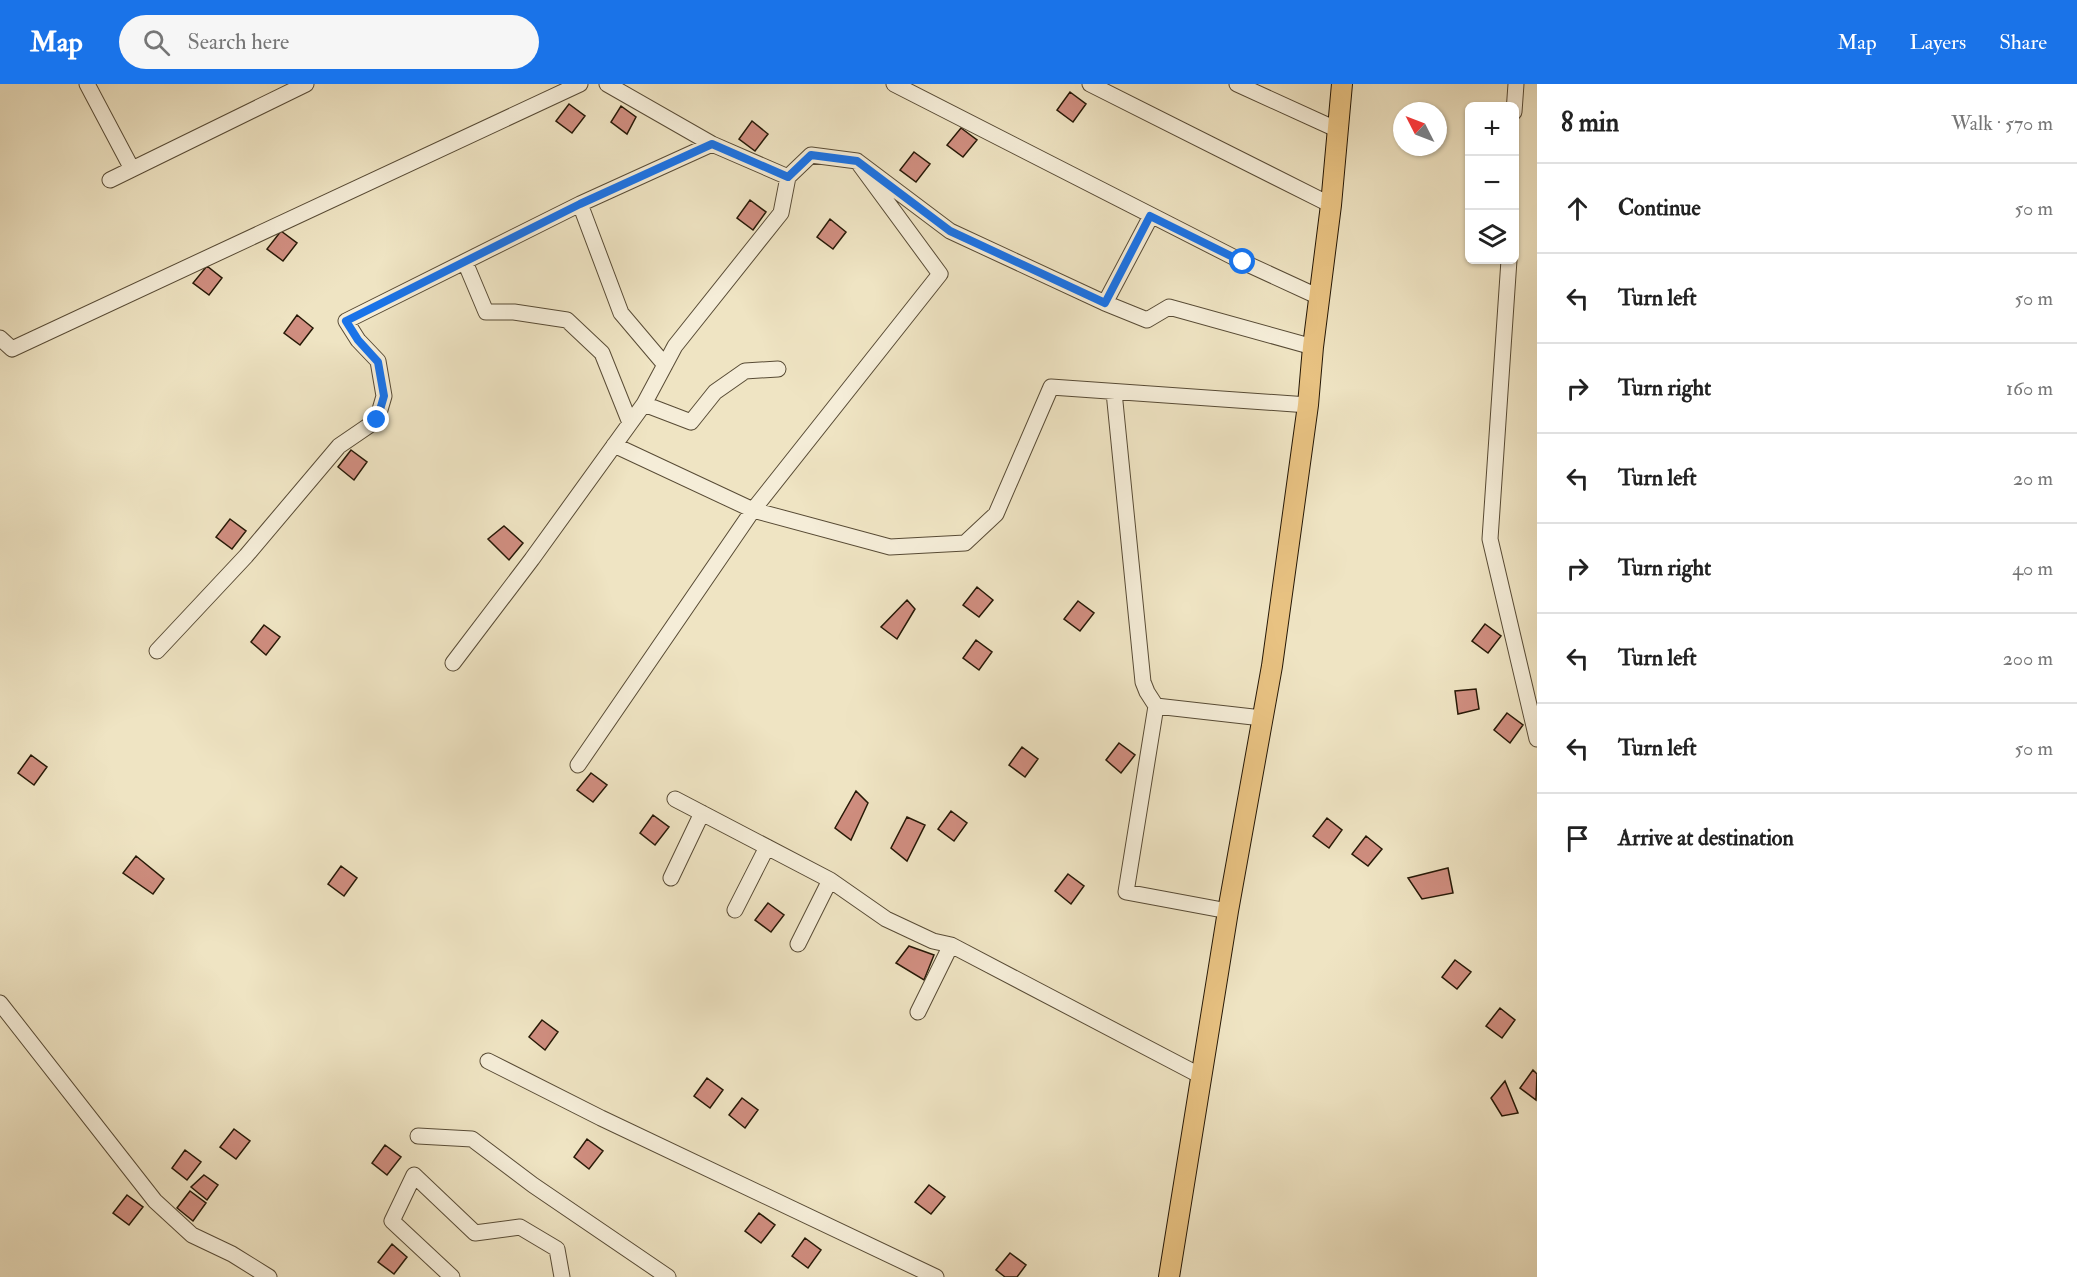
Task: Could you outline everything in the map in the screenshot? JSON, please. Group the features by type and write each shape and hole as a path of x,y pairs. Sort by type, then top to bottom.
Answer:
{"main road":[{"path":"1169,1277 1227,911 1272,666 1308,405 1312,347 1331,205 1342,84"}],"street":[{"path":"110,180 306,84"},
{"path":"0,338 12,349 580,84"},
{"path":"607,84 712,144 788,177"},
{"path":"894,84 1150,216 1319,297"},
{"path":"1090,84 1331,205"},
{"path":"1237,84 1338,130"},
{"path":"1515,84 1515,102"},
{"path":"94,86 132,169"},
{"path":"158,651 246,556 339,446 377,420 384,396 378,362 358,340 346,321 580,204 712,144"},
{"path":"453,663 532,560 644,404 675,346 781,213 788,177 811,155 857,161 950,231 1147,320 1169,307 1312,347"},
{"path":"578,765 753,510 940,274 857,161"},
{"path":"580,204 621,314 665,365"},
{"path":"1105,303 1150,216"},
{"path":"465,262 486,312 514,312 567,320 602,353 630,423"},
{"path":"1509,264 1490,539 1537,740"},
{"path":"644,404 691,422 715,392 745,371 778,369"},
{"path":"614,445 753,510 890,547 964,543 996,514 1051,387 1308,405"},
{"path":"1114,392 1143,681 1156,706 1126,892 1227,911"},
{"path":"1156,706 1262,718"},
{"path":"675,799 830,880 886,919 933,940 951,945 1201,1076"},
{"path":"670,878 702,813"},
{"path":"735,910 767,847"},
{"path":"798,944 830,880"},
{"path":"918,1012 951,945"},
{"path":"0,1003 155,1201 192,1235 232,1254 269,1277"},
{"path":"488,1062 936,1277"},
{"path":"418,1136 472,1139 533,1185 668,1277"},
{"path":"452,1277 392,1221 414,1175 475,1233 520,1227 557,1249 562,1277"}],"building":[{"path":"1070,92 1086,104 1073,122 1057,110"},
{"path":"569,104 585,116 572,133 556,121"},
{"path":"621,106 636,117 627,134 611,122"},
{"path":"752,121 768,134 755,151 739,139"},
{"path":"961,128 977,140 963,157 947,145"},
{"path":"914,152 930,164 916,182 900,170"},
{"path":"750,200 766,212 753,230 737,218"},
{"path":"830,219 846,232 833,249 817,237"},
{"path":"281,231 297,243 283,261 267,249"},
{"path":"207,266 222,278 209,295 193,283"},
{"path":"297,315 313,328 300,345 284,333"},
{"path":"351,450 367,462 354,480 338,467"},
{"path":"230,519 246,531 232,549 216,537"},
{"path":"504,526 523,543 509,560 488,539"},
{"path":"977,587 993,600 979,617 963,605"},
{"path":"907,600 915,609 897,639 881,627"},
{"path":"1078,601 1094,613 1080,631 1064,619"},
{"path":"1485,624 1501,636 1488,653 1472,641"},
{"path":"264,625 280,637 266,655 251,642"},
{"path":"976,640 992,652 979,670 963,658"},
{"path":"1476,689 1479,709 1458,714 1455,691"},
{"path":"1507,713 1523,725 1510,743 1494,730"},
{"path":"1119,743 1135,755 1121,773 1106,760"},
{"path":"1022,747 1038,759 1025,777 1009,765"},
{"path":"31,755 47,767 34,785 18,773"},
{"path":"591,773 607,785 593,802 577,790"},
{"path":"856,791 868,803 851,840 835,828"},
{"path":"951,811 967,823 954,841 938,829"},
{"path":"653,815 669,827 655,845 640,833"},
{"path":"907,817 925,825 907,861 891,848"},
{"path":"1327,818 1342,830 1329,848 1313,836"},
{"path":"1366,836 1382,849 1368,866 1352,854"},
{"path":"136,856 164,879 153,894 123,873"},
{"path":"341,866 357,878 344,896 328,884"},
{"path":"1448,868 1453,893 1422,899 1408,878"},
{"path":"1068,874 1084,886 1071,904 1055,891"},
{"path":"768,903 784,915 771,932 755,920"},
{"path":"909,946 934,955 924,980 896,963"},
{"path":"1455,960 1471,972 1457,989 1442,977"},
{"path":"1500,1008 1515,1020 1502,1038 1486,1026"},
{"path":"542,1020 558,1032 545,1050 529,1037"},
{"path":"1533,1070 1537,1074 1536,1100 1520,1088"},
{"path":"707,1078 723,1090 710,1108 694,1096"},
{"path":"1505,1081 1518,1113 1502,1116 1491,1098"},
{"path":"742,1098 758,1110 745,1128 729,1115"},
{"path":"234,1129 250,1141 236,1159 220,1147"},
{"path":"587,1139 603,1151 589,1169 574,1157"},
{"path":"385,1145 401,1157 387,1175 372,1163"},
{"path":"185,1150 201,1162 187,1180 172,1168"},
{"path":"204,1175 218,1185 207,1200 191,1187"},
{"path":"929,1185 945,1197 931,1214 915,1202"},
{"path":"190,1191 206,1203 193,1221 177,1208"},
{"path":"127,1195 143,1207 129,1225 113,1213"},
{"path":"759,1213 775,1225 761,1243 745,1231"},
{"path":"805,1238 821,1250 808,1268 792,1256"},
{"path":"392,1244 407,1257 394,1274 378,1262"},
{"path":"1010,1253 1026,1265 1017,1277 1005,1277 996,1270"}],"route":[{"path":"377,420 384,396 378,362 358,340 346,321 580,204 712,144 788,177 811,155 857,161 950,231 1105,303 1150,216 1243,262"}]}
